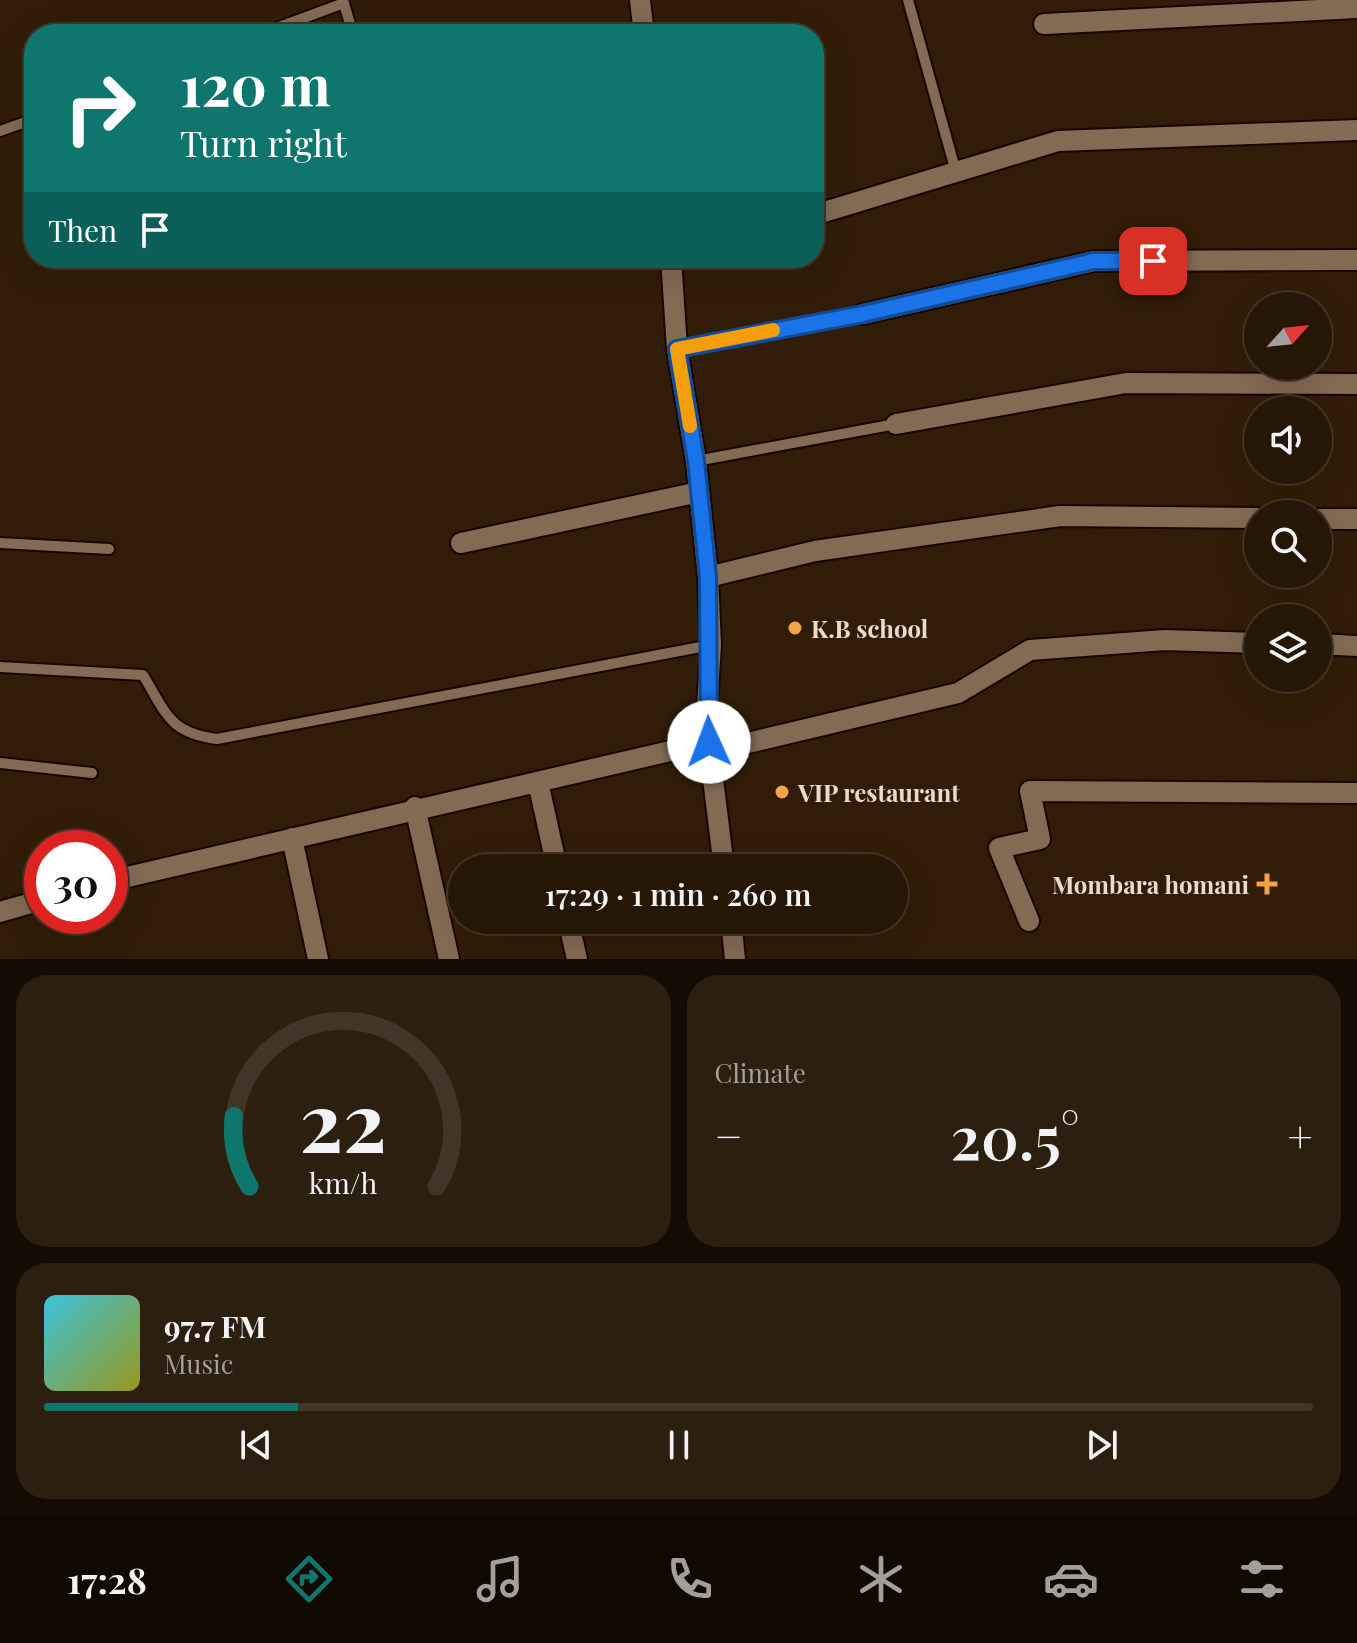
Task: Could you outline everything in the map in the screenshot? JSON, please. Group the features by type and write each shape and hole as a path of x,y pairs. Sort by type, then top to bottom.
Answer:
{"street":[{"path":"640,0 643,24"},
{"path":"1044,24 1357,8"},
{"path":"824,212 1058,141 1357,130"},
{"path":"855,315 1094,261 1357,260"},
{"path":"672,268 677,349 696,461 708,577 711,645 706,722 722,854"},
{"path":"887,424 1126,383 1357,384"},
{"path":"461,543 699,492"},
{"path":"708,577 815,551 1060,516 1244,518"},
{"path":"1332,519 1357,519"},
{"path":"128,877 415,807 958,693 990,677 1030,650 1165,640 1244,643"},
{"path":"1332,645 1357,646"},
{"path":"538,782 554,854"},
{"path":"1029,921 999,848 1040,839 1030,791 1357,793"},
{"path":"415,807 449,959"},
{"path":"292,838 318,959"},
{"path":"0,912 24,905"},
{"path":"571,934 577,959"},
{"path":"732,934 735,959"}],"lane":[{"path":"908,0 956,172"},
{"path":"285,24 344,1 350,24"},
{"path":"0,131 24,123"},
{"path":"677,349 855,315"},
{"path":"696,461 887,424"},
{"path":"0,543 109,549"},
{"path":"0,667 143,675 169,719 190,736 217,739 711,645"},
{"path":"0,763 92,773"}],"slow traffic":[{"path":"690,426 677,349 773,330"}],"place":[{"name":"K.B school","path":"795,628"},
{"name":"VIP restaurant","path":"782,792"},
{"name":"Mombara homani","path":"1267,884"}],"route":[{"path":"709,742 706,722 711,645 708,577 696,461 677,349 863,314 1094,261 1153,261"}]}
